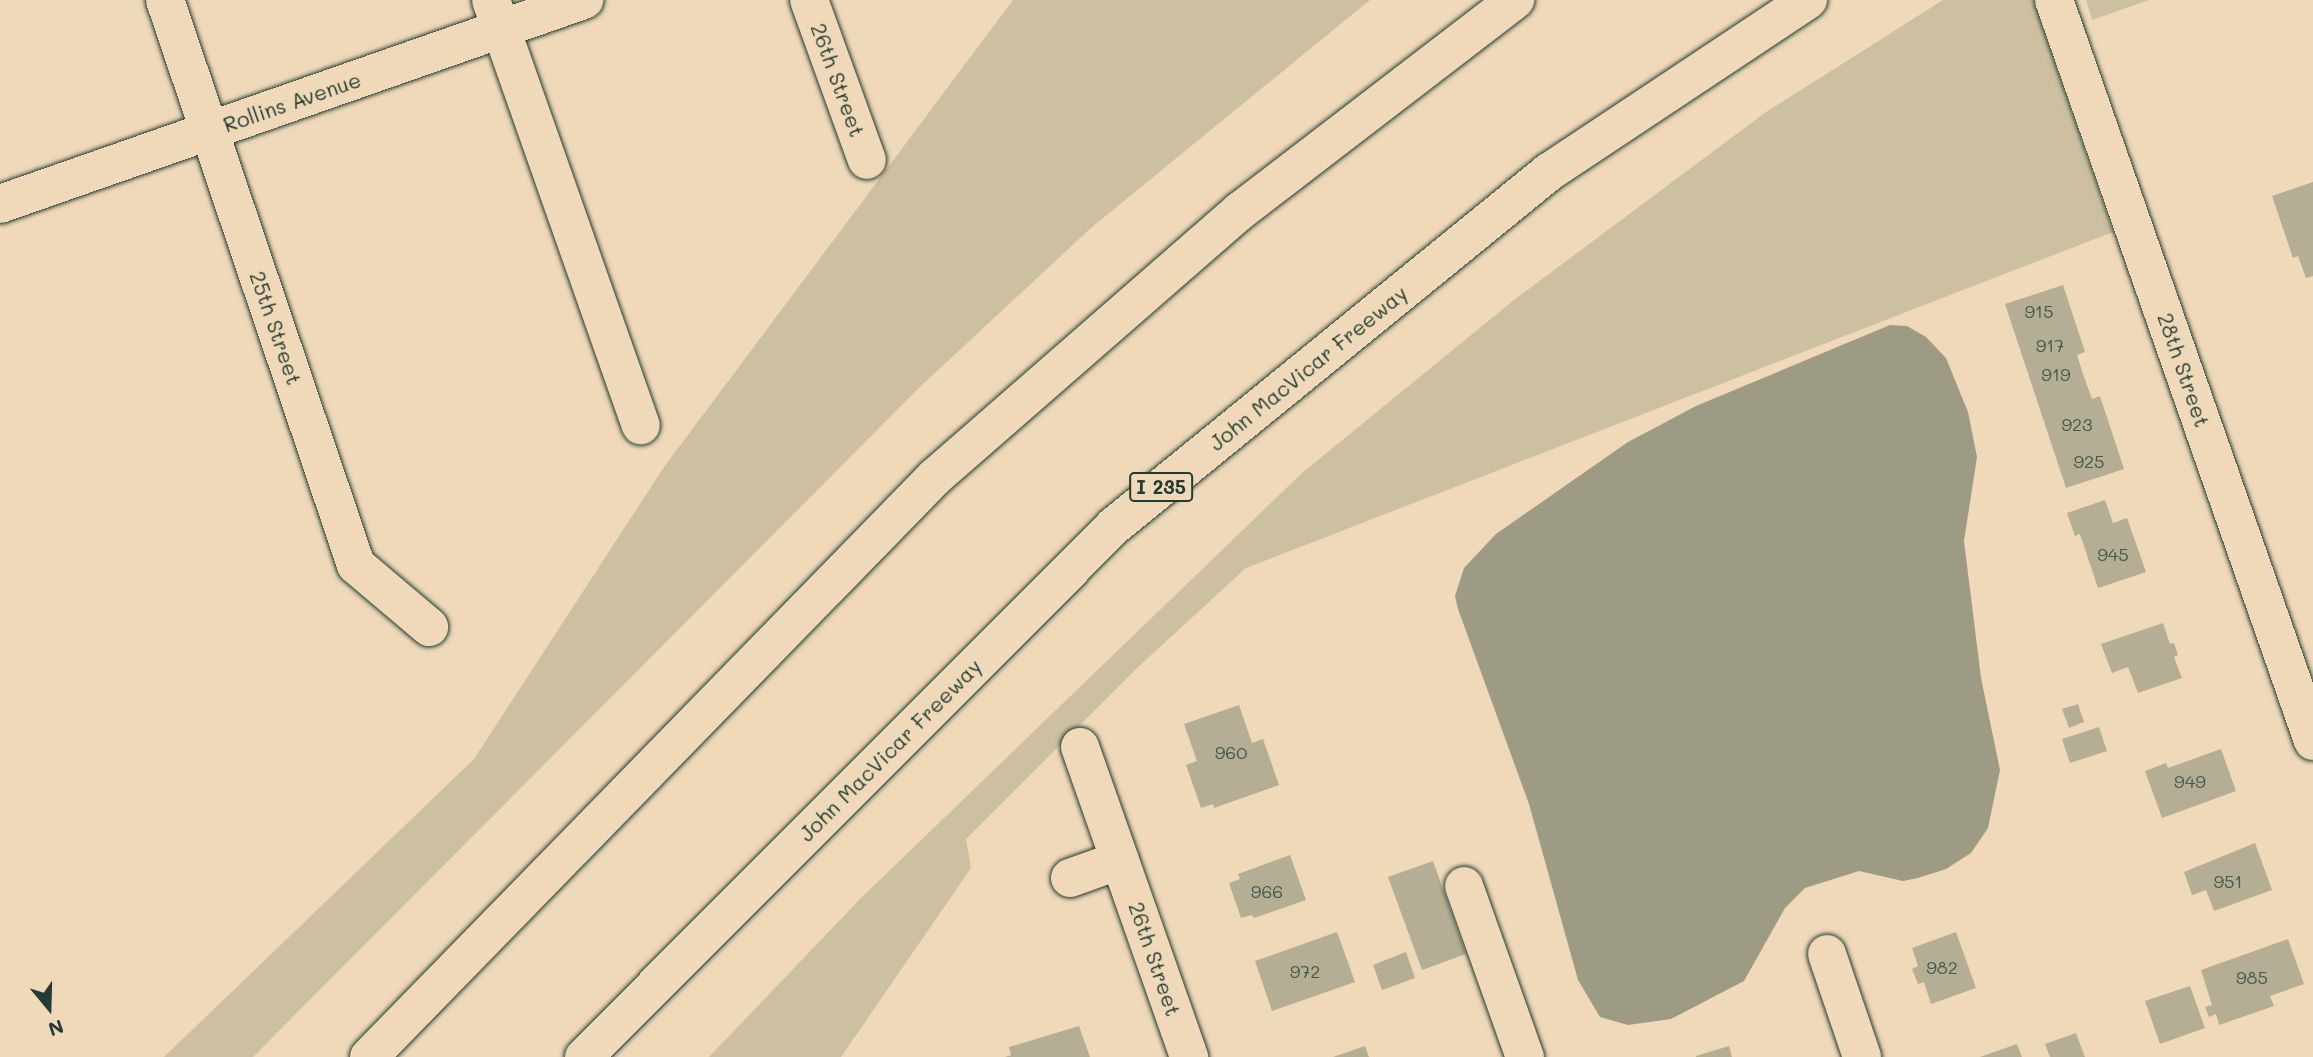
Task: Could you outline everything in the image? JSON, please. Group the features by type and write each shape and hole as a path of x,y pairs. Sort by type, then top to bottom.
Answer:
{"main road":[{"name":"25th Street","path":"165,0 356,565 429,627"},
{"name":"Rollins Avenue","path":"0,204 209,131 496,14 584,0"},
{"name":"26th Street","path":"809,0 867,160"},
{"path":"369,1057 935,477 1240,211 1515,0"},
{"name":"John MacVicar Freeway","path":"584,1057 1114,526 1549,172 1808,0"},
{"name":"28th Street","path":"2054,0 2313,741"},
{"path":"496,14 642,425"},
{"name":"26th Street","path":"1080,747 1189,1057"},
{"path":"1070,878 1120,860"},
{"path":"1464,886 1525,1057"},
{"path":"1827,954 1862,1057"}],"shaded area":[{"path":"1013,0 1370,0 1091,228 921,386 253,1057 164,1057 474,759 664,467"},
{"path":"1943,0 2033,0 2113,232 1246,568 1136,669 966,839 971,868 841,1057 709,1057 862,897 1302,473 1514,300 1766,112"},
{"path":"2086,0 2149,0 2092,20"},
{"path":"1890,325 1907,326 1926,337 1946,358 1968,412 1977,457 1964,541 1981,678 2000,770 1988,828 1971,853 1946,869 1903,881 1859,871 1805,888 1785,908 1744,981 1671,1019 1628,1025 1600,1017 1578,980 1529,804 1458,609 1455,596 1464,568 1496,534 1628,442 1696,406"}],"building":[{"path":"2313,182 2313,276 2306,278 2298,256 2293,258 2272,196"},
{"path":"2063,285 2085,352 2077,355 2084,377 2092,399 2100,396 2124,469 2066,488 2005,304"},
{"path":"2105,500 2113,523 2127,518 2146,572 2098,588 2080,534 2075,536 2067,513"},
{"path":"2163,623 2170,644 2174,643 2178,655 2174,657 2182,678 2138,693 2128,667 2112,673 2101,644"},
{"path":"2078,704 2084,722 2069,728 2062,709"},
{"path":"1239,705 1252,743 1263,739 1279,785 1214,808 1213,804 1201,808 1186,765 1197,761 1184,724"},
{"path":"2099,727 2107,751 2070,763 2062,739"},
{"path":"2221,749 2236,791 2162,818 2145,771 2166,763 2168,768"},
{"path":"2255,843 2272,890 2214,911 2206,890 2192,895 2184,872"},
{"path":"1290,855 1306,900 1254,918 1252,915 1241,918 1229,883 1240,879 1238,874"},
{"path":"1433,861 1466,954 1422,970 1388,877"},
{"path":"1337,932 1355,982 1272,1011 1255,961"},
{"path":"1956,932 1976,988 1931,1004 1924,982 1918,984 1912,969 1918,966 1912,948"},
{"path":"2288,939 2304,984 2270,996 2274,1006 2219,1025 2216,1014 2209,1017 2205,1007 2212,1005 2201,970"},
{"path":"1406,952 1415,978 1382,990 1373,965"},
{"path":"2190,986 2205,1028 2160,1044 2145,1001"},
{"path":"1079,1026 1090,1057 1005,1057 1011,1055 1009,1047"},
{"path":"2076,1033 2085,1057 2050,1057 2045,1044"},
{"path":"2017,1044 2022,1057 1980,1057"},
{"path":"1365,1046 1369,1057 1333,1057"},
{"path":"1729,1046 1732,1057 1696,1057 1696,1056"}]}
